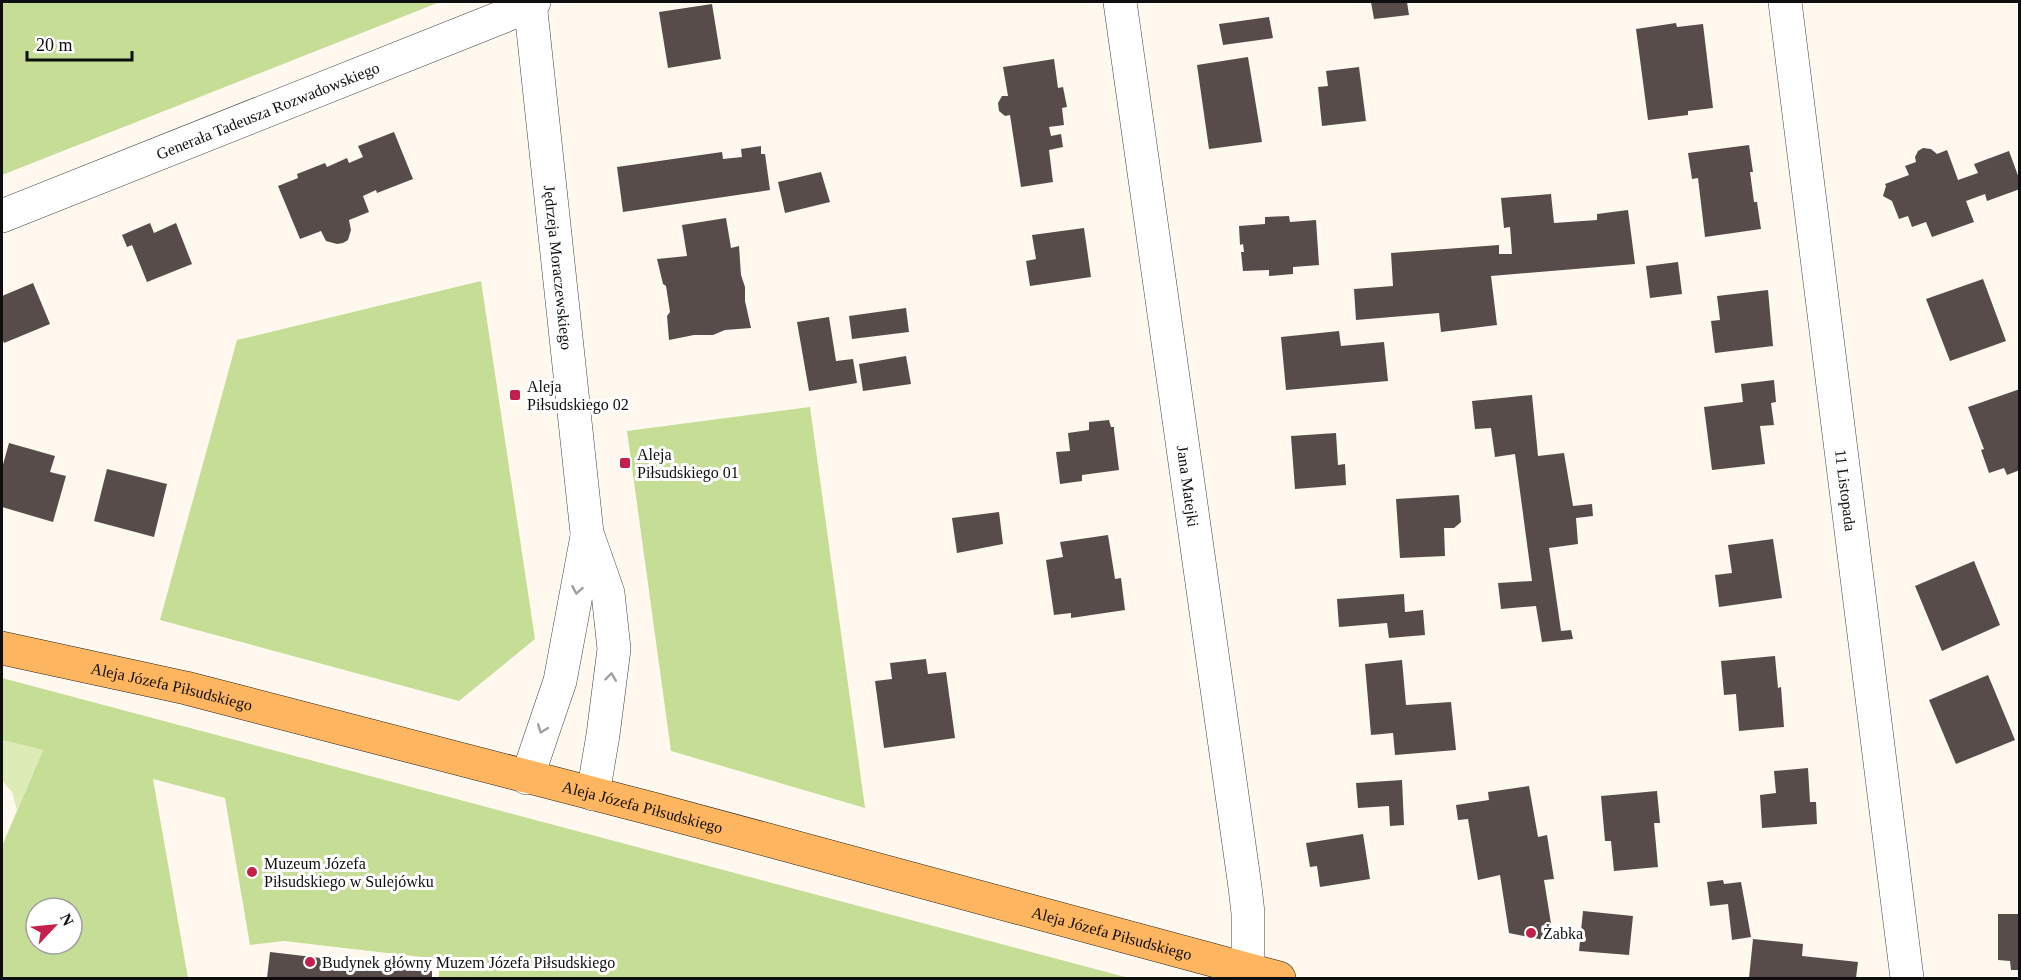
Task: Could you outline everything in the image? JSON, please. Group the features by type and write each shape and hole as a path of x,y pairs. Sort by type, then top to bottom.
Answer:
{"main road":[{"name":"Aleja Józefa Piłsudskiego","path":"2,648 186,688 593,794 1264,975"}],"street":[{"name":"Generała Tadeusza Rozwadowskiego","path":"2,216 502,17 532,2"},
{"name":"Jędrzeja Moraczewskiego","path":"532,2 588,533 608,593 614,649 593,794"},
{"name":"Jana Matejki","path":"1120,2 1247,904 1264,975"},
{"name":"11 Listopada","path":"1785,2 1907,978"},
{"name":"Jędrzeja Moraczewskiego","path":"527,778 560,681 588,533"}],"green space":[{"path":"2,2 440,2 2,175"},
{"path":"481,281 535,639 459,701 160,620 237,340"},
{"path":"810,407 865,808 671,751 627,431"},
{"path":"2,678 1129,978 439,978 439,959 284,941 250,945 225,798 153,779 188,978 2,978 2,846 43,750 2,740"},
{"path":"2,740 43,750 17,810 12,792 2,780"}],"building":[{"path":"1371,2 1407,2 1409,15 1374,19"},
{"path":"712,4 721,59 668,68 659,12"},
{"path":"1269,17 1273,38 1223,45 1219,24"},
{"path":"1676,23 1677,27 1703,24 1713,108 1688,111 1688,115 1648,120 1636,29"},
{"path":"1248,57 1262,142 1209,149 1197,65"},
{"path":"1054,59 1058,88 1063,87 1067,107 1062,108 1064,125 1049,127 1051,136 1061,134 1063,147 1049,150 1053,182 1021,187 1010,115 1005,116 999,111 998,103 1002,96 1008,96 1003,67"},
{"path":"1359,67 1366,121 1322,126 1318,87 1328,86 1326,71"},
{"path":"394,132 413,179 363,196 369,212 349,220 351,230 348,240 343,243 326,241 321,231 300,239 278,186 298,178 297,174 325,163 327,167 347,158 349,163 363,157 358,146"},
{"path":"1749,145 1754,202 1757,202 1761,229 1705,237 1698,178 1692,179 1688,153"},
{"path":"761,146 761,154 765,154 770,190 623,212 617,167 722,152 723,159 742,157 741,149"},
{"path":"1923,148 1931,149 1937,154 1947,150 1958,180 1978,173 1974,164 2009,151 2020,181 2020,189 1987,201 1985,194 1966,201 1974,222 1932,237 1926,222 1912,227 1908,216 1899,219 1892,201 1883,196 1885,184 1909,175 1905,166 1916,162 1915,157 1918,151"},
{"path":"821,172 830,202 785,213 778,182"},
{"path":"1551,194 1554,223 1597,220 1597,214 1628,210 1635,264 1491,276 1497,325 1441,332 1439,313 1356,320 1354,289 1393,286 1391,253 1499,245 1499,254 1512,254 1510,227 1504,228 1501,198"},
{"path":"1289,216 1290,222 1316,220 1319,265 1293,267 1293,274 1269,276 1269,270 1243,271 1241,252 1244,252 1243,244 1240,245 1239,226 1265,224 1265,217"},
{"path":"726,218 731,248 739,246 741,275 751,328 669,340 667,316 670,312 666,286 663,284 657,259 687,256 682,225"},
{"path":"150,223 154,233 176,223 192,264 147,282 132,245 127,247 122,235"},
{"path":"1084,228 1091,277 1030,286 1026,261 1036,259 1032,235"},
{"path":"1678,262 1682,294 1650,298 1646,266"},
{"path":"1983,279 2006,341 1950,361 1926,299"},
{"path":"33,283 50,324 4,343 2,296"},
{"path":"1768,290 1773,346 1715,353 1711,321 1720,320 1717,296"},
{"path":"906,308 909,332 852,339 849,316"},
{"path":"829,317 836,361 853,359 857,383 809,391 797,322"},
{"path":"1339,331 1341,346 1384,342 1388,381 1286,390 1281,337"},
{"path":"906,356 911,384 863,391 859,364"},
{"path":"1774,380 1776,402 1771,403 1774,425 1760,426 1765,464 1712,470 1704,407 1743,402 1741,384"},
{"path":"2020,389 2020,470 2007,475 2004,468 1989,473 1981,450 1984,449 1968,407"},
{"path":"1532,395 1538,456 1564,453 1573,506 1592,504 1593,516 1576,518 1578,544 1549,548 1561,631 1571,630 1573,639 1542,642 1536,606 1501,609 1498,583 1532,581 1515,454 1495,457 1491,428 1475,429 1472,401"},
{"path":"1109,420 1111,427 1114,427 1119,470 1082,475 1082,481 1060,484 1056,452 1070,451 1068,433 1089,430 1089,422"},
{"path":"1336,433 1338,465 1345,464 1346,485 1295,489 1291,436"},
{"path":"9,443 55,456 50,472 66,476 53,522 2,507 2,468"},
{"path":"107,469 167,484 154,537 94,521"},
{"path":"1459,495 1461,522 1454,528 1444,528 1445,556 1400,558 1396,499"},
{"path":"999,512 1003,544 957,553 952,518"},
{"path":"1108,535 1115,579 1121,578 1125,610 1071,618 1071,613 1054,615 1046,560 1063,557 1060,542"},
{"path":"1773,539 1782,598 1719,607 1715,575 1732,573 1728,545"},
{"path":"1974,561 2000,625 1942,651 1915,586"},
{"path":"1404,594 1405,612 1423,610 1425,635 1389,638 1387,623 1339,627 1337,599"},
{"path":"1775,656 1778,688 1781,687 1784,727 1739,731 1736,694 1724,695 1721,661"},
{"path":"926,659 928,674 946,672 955,738 884,748 875,681 892,679 890,663"},
{"path":"1402,660 1406,705 1451,702 1456,750 1395,755 1393,733 1371,735 1365,664"},
{"path":"1988,675 2015,740 1956,764 1929,700"},
{"path":"1808,768 1810,802 1816,802 1817,824 1762,828 1760,795 1776,793 1774,771"},
{"path":"1402,780 1404,825 1390,826 1389,806 1358,808 1356,783"},
{"name":"Żabka","path":"1529,786 1538,837 1547,835 1554,879 1544,880 1554,942 1509,933 1500,875 1478,880 1468,819 1458,820 1456,805 1489,800 1488,792"},
{"path":"1657,791 1660,823 1654,823 1658,867 1614,871 1611,841 1605,841 1601,796"},
{"path":"1363,834 1370,879 1320,887 1317,866 1310,867 1306,843"},
{"path":"1723,880 1724,884 1741,882 1751,937 1732,940 1728,904 1710,906 1707,882"},
{"path":"1583,911 1633,916 1629,955 1579,951"},
{"path":"1998,914 2020,914 2020,970 2011,970 2010,961 1998,960"},
{"path":"1753,939 1803,944 1802,956 1858,962 1856,978 1749,978"},
{"name":"Budynek główny Muzem Józefa Piłsudskiego","path":"270,952 432,971 432,978 267,978"}],"place":[{"name":"Aleja Piłsudskiego 02","path":"515,395"},
{"name":"Aleja Piłsudskiego 01","path":"625,463"},
{"name":"Muzeum Józefa Piłsudskiego w Sulejówku","path":"252,872"},
{"name":"Żabka","path":"1531,933"},
{"name":"Budynek główny Muzem Józefa Piłsudskiego","path":"310,962"}]}
